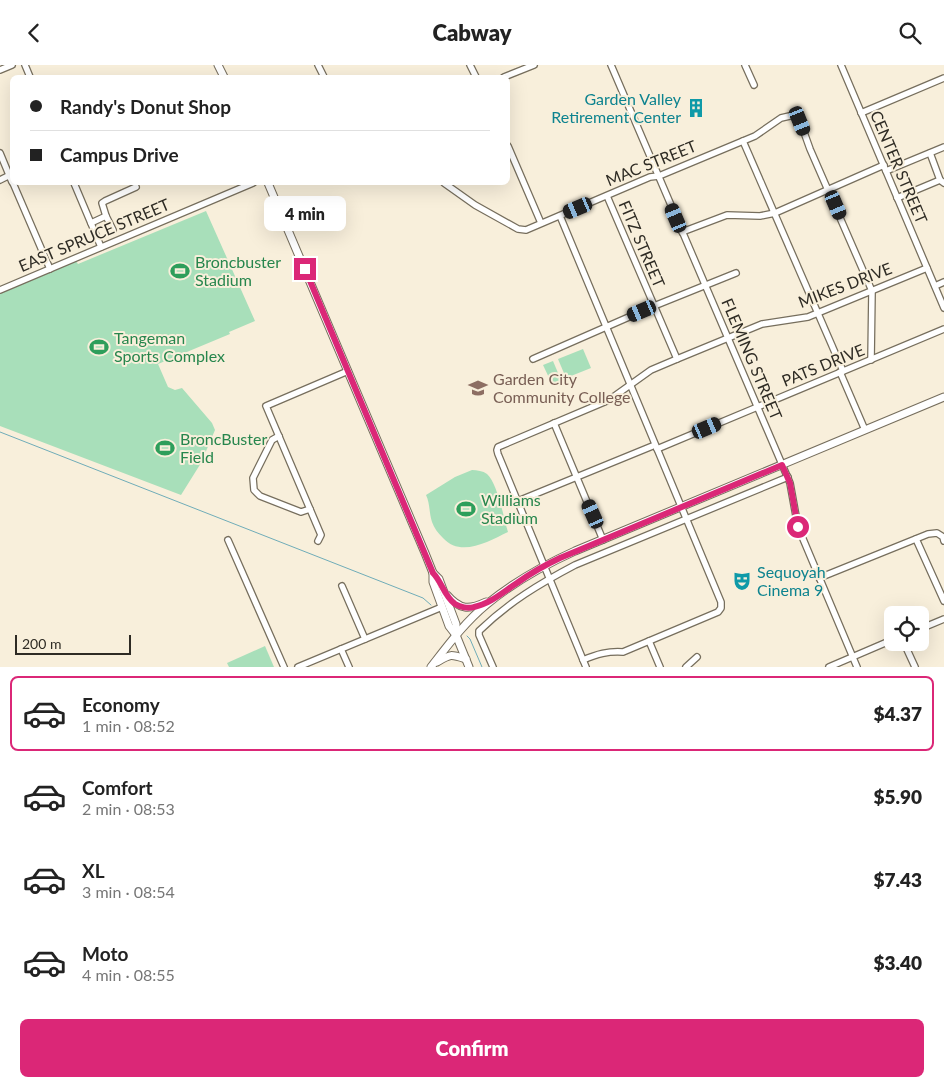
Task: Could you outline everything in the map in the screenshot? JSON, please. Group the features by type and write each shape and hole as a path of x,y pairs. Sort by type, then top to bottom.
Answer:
{"main road":[{"path":"269,185 433,573 439,579 456,624 456,635"},
{"path":"432,666 456,635 486,605 545,566 944,397"},
{"path":"433,573 433,582 449,626 456,635 469,667"},
{"path":"443,589 454,603 461,607 473,608 494,599"},
{"path":"432,666 446,656 452,655 466,659"}],"street":[{"path":"0,70 12,65"},
{"path":"509,75 534,65"},
{"name":"FLEMING STREET","path":"611,65 788,477 798,527 857,667"},
{"path":"746,65 754,85"},
{"name":"CENTER STREET","path":"841,65 944,308"},
{"path":"861,113 944,78"},
{"name":"MAC STREET","path":"447,185 475,205 518,229 526,230 650,177 658,176 755,136 781,118 794,115 800,121 828,189"},
{"path":"743,141 818,313 865,431"},
{"path":"682,232 728,215 760,216 775,213 828,189 944,147"},
{"path":"510,151 541,223"},
{"path":"0,153 10,173"},
{"path":"898,198 942,181 930,153"},
{"path":"13,185 50,269"},
{"path":"75,185 101,247"},
{"name":"EAST SPRUCE STREET","path":"0,289 249,185"},
{"path":"113,230 102,203 136,187"},
{"path":"828,189 872,291 871,360"},
{"name":"FITZ STREET","path":"607,196 677,359"},
{"path":"560,215 721,602 721,608 718,612 623,652 607,652 583,660"},
{"path":"91,223 106,216"},
{"name":"MIKES DRIVE","path":"518,501 498,454 499,445 609,400 650,370 762,324 808,317 927,268"},
{"path":"533,359 705,284 736,273"},
{"path":"935,286 944,282"},
{"name":"PATS DRIVE","path":"518,501 757,407 944,329"},
{"path":"318,541 320,535 310,509 266,406 348,371"},
{"path":"554,423 603,540"},
{"path":"279,436 272,441 253,478 254,491 260,497 301,512 310,509"},
{"path":"493,667 479,635 480,631 522,595 575,565 788,477"},
{"path":"518,501 586,667"},
{"path":"819,578 928,534 937,533 943,537 944,541"},
{"path":"916,539 944,601"},
{"path":"228,540 284,667"},
{"path":"342,586 365,639"},
{"path":"298,667 442,607"},
{"path":"929,625 944,619"},
{"path":"649,641 660,667"},
{"path":"829,667 884,643"},
{"path":"341,649 349,667"},
{"path":"908,651 915,667"},
{"path":"686,667 697,657"}],"green space":[{"name":"Tangeman Sports Complex","path":"206,211 255,321 229,332 230,334 158,364 168,387 175,390 182,388 212,423 215,430 201,463 181,495 0,426 0,293 76,261 78,264"},
{"path":"583,349 591,368 566,378 558,359"},
{"path":"553,361 561,380 552,384 543,365"},
{"name":"Williams Stadium","path":"472,470 484,472 491,478 497,492 508,532 475,546 458,547 450,544 435,528 426,495 455,477"},
{"path":"265,646 274,667 229,667 227,663"}],"waterway":[{"path":"0,432 423,598 431,605"},
{"path":"467,636 482,667"}],"place":[{"name":"Garden Valley Retirement Center","path":"696,108"},
{"name":"Broncbuster Stadium","path":"180,271"},
{"name":"Tangeman Sports Complex","path":"99,347"},
{"name":"Garden City Community College","path":"478,388"},
{"name":"BroncBuster Field","path":"165,448"},
{"name":"Williams Stadium","path":"466,509"},
{"name":"Sequoyah Cinema 9","path":"742,581"}],"route":[{"path":"305,269 433,573 439,579 449,597 461,607 473,608 494,599 529,575 560,558 782,465 790,483 798,527"}]}
